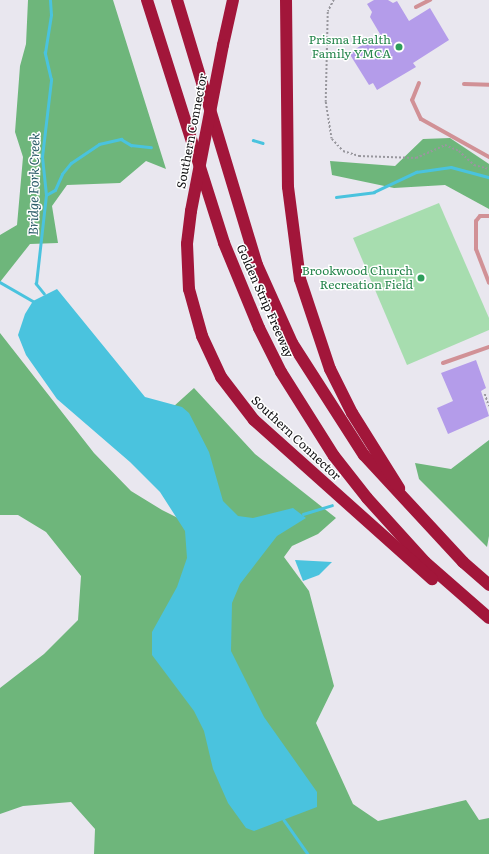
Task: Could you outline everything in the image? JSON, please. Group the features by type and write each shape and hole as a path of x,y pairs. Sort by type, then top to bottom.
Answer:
{"highway":[{"name":"Golden Strip Freeway","path":"147,0 224,243 259,328 281,372 330,449 366,498 435,572 489,618"},
{"name":"Golden Strip Freeway","path":"177,0 241,218 272,299 292,343 339,420 372,465 463,562 489,585"},
{"name":"Southern Connector","path":"233,0 191,211 187,256 192,302 210,356 236,399 277,442 396,547 489,624"},
{"path":"286,0 288,187 300,278 330,369 352,413 406,501"}],"lane":[{"path":"416,7 430,0"},
{"path":"419,83 412,100 421,119 489,157"},
{"path":"464,84 489,85"},
{"path":"489,216 480,216 476,221 476,249 489,283"},
{"path":"443,363 489,347"}],"path":[{"path":"334,0 328,12 326,102 332,139 343,151 359,156 416,158 445,145 459,151 474,165 489,169"},
{"path":"486,394 489,406"}],"green space":[{"path":"28,0 113,0 166,169 146,161 120,183 67,185 52,206 58,243 30,244 0,282 0,235 17,225 23,157 15,132 20,66 26,44"},
{"path":"450,138 489,164 489,209 445,185 394,188 332,175 330,161 395,166 423,139"},
{"name":"Brookwood Church Recreation Field","path":"439,203 489,318 489,330 407,365 353,238"},
{"path":"0,333 94,453 131,491 162,510 182,520 163,416 194,388 255,454 336,518 318,534 292,546 284,557 309,591 334,686 316,723 353,804 378,821 466,800 479,820 489,818 489,854 94,854 95,829 71,802 23,806 0,814 0,688 44,654 78,620 81,576 46,532 18,515 0,515"},
{"path":"489,440 489,536 487,547 419,479 415,463 451,469"}],"water":[{"path":"57,289 145,397 182,407 189,413 209,452 223,501 238,516 253,518 293,508 306,518 277,536 240,584 232,603 231,651 264,717 317,792 317,807 254,831 246,828 228,803 213,769 204,731 194,711 152,655 152,632 177,587 187,558 185,531 160,492 130,462 57,399 26,355 18,335 25,314 33,301"},
{"path":"295,560 332,562 319,575 303,581"}],"building":[{"name":"Prisma Health Family YMCA","path":"374,0 388,0 393,3 397,1 409,21 430,8 449,40 413,63 416,67 377,90 373,83 369,85 349,53 380,34 370,17 372,12 367,4"},
{"path":"476,360 486,388 481,391 489,416 448,434 437,408 453,401 441,373"}],"waterway":[{"name":"Bridge Fork Creek","path":"44,294 36,284 46,195 42,157 51,80 45,53 51,15 50,0"},
{"path":"46,195 55,190 62,174 71,163 99,144 121,139 131,145 151,147"},
{"path":"253,140 263,143"},
{"path":"336,197 374,192 416,172 451,167 489,177"},
{"path":"0,282 33,301"},
{"path":"303,514 332,505"},
{"name":"Bridge Fork Creek","path":"284,820 308,854"}],"place":[{"name":"Prisma Health Family YMCA","path":"399,47"},
{"name":"Brookwood Church Recreation Field","path":"421,278"}]}
